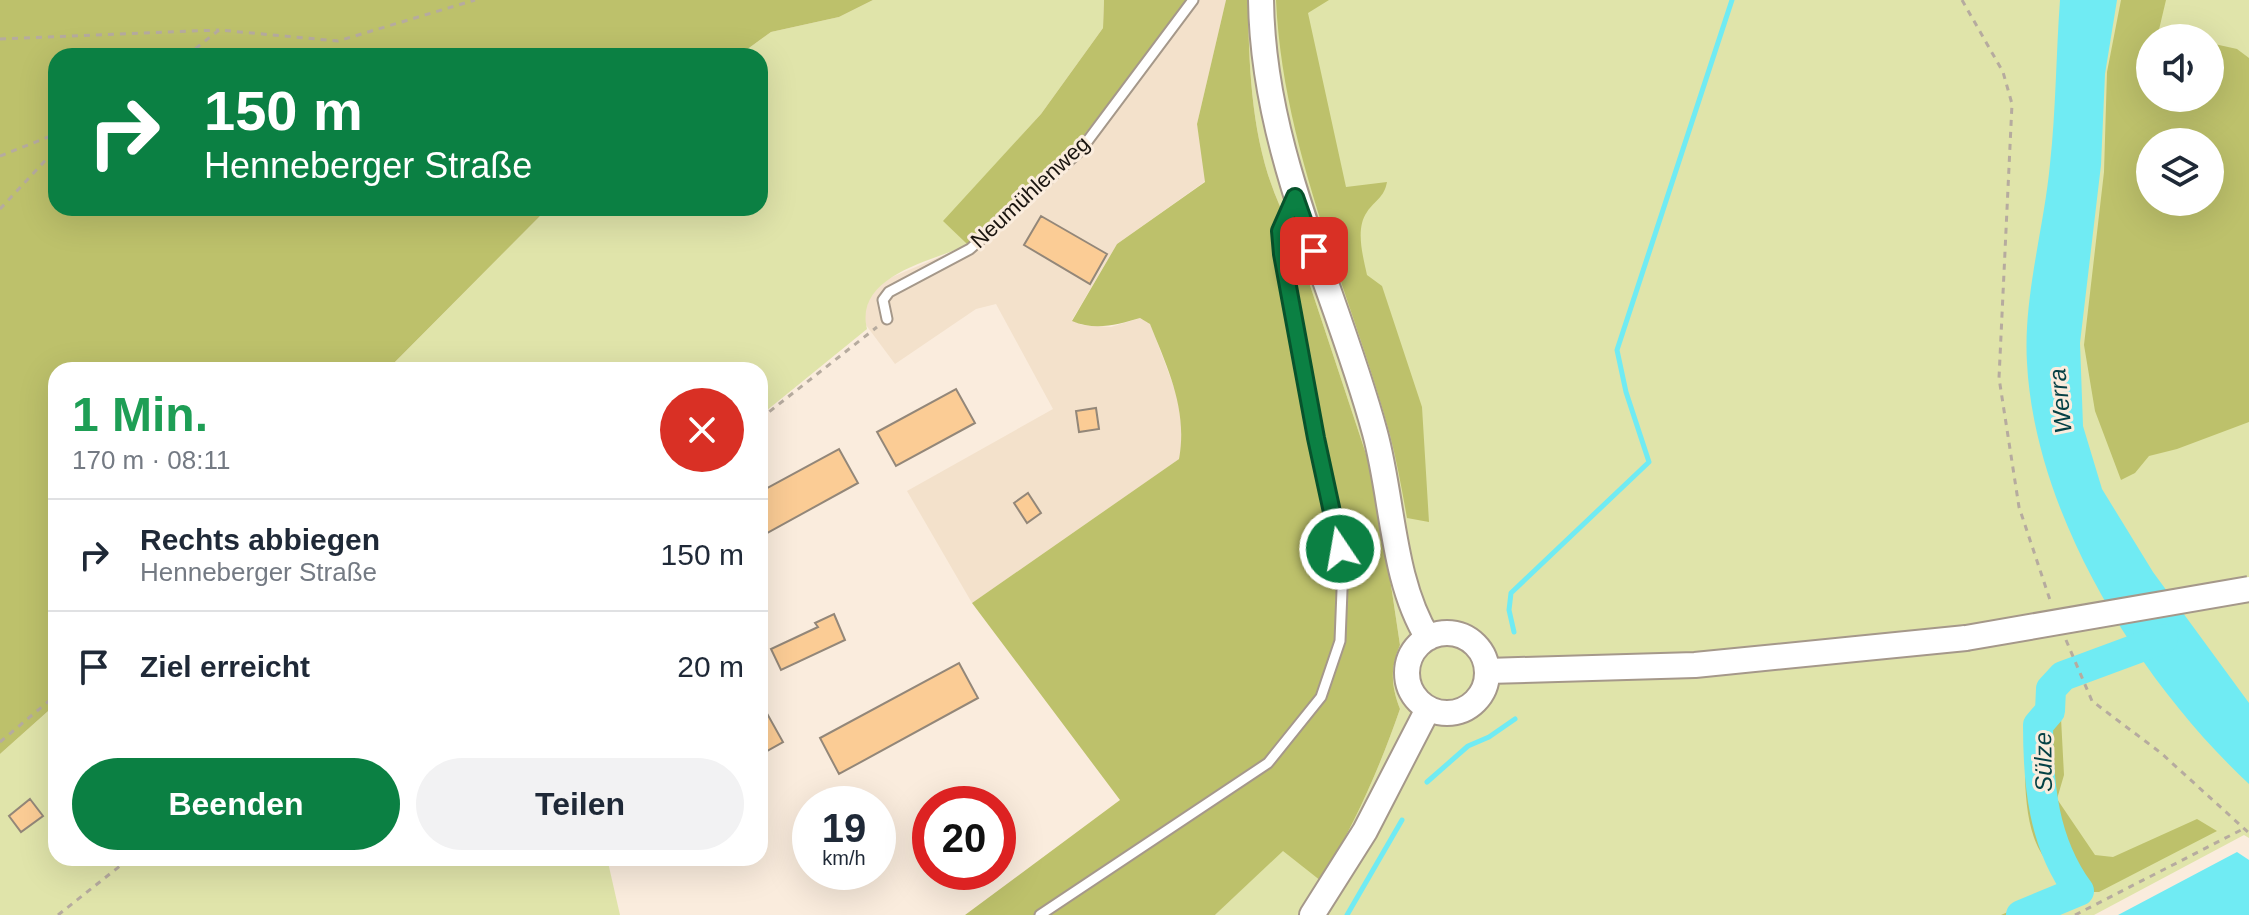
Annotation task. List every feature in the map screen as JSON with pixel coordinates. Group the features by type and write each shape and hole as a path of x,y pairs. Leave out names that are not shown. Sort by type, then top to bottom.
{"main road":[{"path":"1261,0 1267,90 1295,197 1375,433 1392,506 1401,570 1415,613 1428,638"},
{"path":"1487,671 1695,665 1966,638 2249,589"},
{"path":"1451,633 1469,640 1485,659 1487,671 1482,693 1474,704 1449,714 1428,709 1413,695 1407,677 1413,652 1428,638 1451,633"},
{"path":"1312,915 1365,831 1428,709"}],"lane":[{"name":"Neumühlenweg","path":"887,319 883,300 889,292 970,249 1080,151 1193,0"},
{"path":"1040,915 1268,763 1321,697 1340,641 1343,565 1282,254 1280,231 1295,197"}],"path":[{"path":"0,39 219,30 338,41 475,0"},
{"path":"1962,0 2003,72 2012,104 1999,378 2019,507 2052,607"},
{"path":"196,48 219,30"},
{"path":"0,156 48,137"},
{"path":"0,209 48,158"},
{"path":"768,413 887,319"},
{"path":"2065,638 2092,701 2161,753 2249,833"},
{"path":"0,742 48,702"},
{"path":"2075,915 2243,829"},
{"path":"58,915 120,866"}],"shaded area":[{"path":"1188,0 1226,0 1197,124 1207,180 1117,244 1072,320 1082,325 1111,327 1140,318 1150,323 1177,395 1184,431 1179,459 972,603 907,491 1053,409 996,304 976,309 895,364 866,325 864,314 872,291 885,280 968,245 1074,148"}],"green space":[{"path":"0,0 873,0 839,17 771,32 749,48 48,48 48,216 540,216 395,362 48,362 48,711 0,754"},
{"path":"873,0 1104,0 1103,28 1041,114 944,221 968,245 916,265 883,283 872,296 866,311 867,329 768,409 768,362 395,362 540,216 768,216 768,48 749,48 771,32 839,17"},
{"path":"1104,0 1188,0 1074,148 968,245 943,221 1041,114 1103,28"},
{"path":"1226,0 1248,0 1255,117 1268,174 1291,228 1367,457 1379,505 1400,645 1393,677 1400,709 1365,797 1321,881 1283,851 1215,915 965,915 999,890 1016,890 1016,877 1120,800 972,603 1179,459 1179,407 1150,324 1140,318 1098,326 1072,321 1117,244 1205,182 1197,124"},
{"path":"1248,0 2249,0 2249,838 2244,835 2094,915 1215,915 1283,850 1321,880 1365,797 1400,709 1393,677 1400,645 1379,505 1367,457 1291,228 1268,174 1252,88"},
{"path":"1276,0 1329,0 1308,13 1346,187 1387,182 1363,219 1361,243 1367,275 1382,286 1422,407 1429,522 1407,518 1390,435 1321,220 1291,112 1281,57"},
{"path":"2121,0 2166,0 2160,24 2136,24 2136,112 2224,112 2224,46 2237,49 2249,58 2249,422 2149,456 2135,473 2121,480 2095,411 2084,345 2104,172 2107,72"},
{"path":"48,711 48,866 609,866 620,915 0,915 0,754"},
{"path":"2061,718 2064,775 2057,799 2095,855 2113,857 2197,819 2217,831 2099,892 2087,892 2072,874 2054,867 2041,853 2028,811 2025,787 2027,723"},
{"path":"2042,897 2055,910 2050,915 2001,915"}],"water":[{"name":"Werra","path":"2060,0 2117,0 2105,74 2101,165 2080,343 2083,426 2102,489 2153,572 2249,703 2249,784 2208,743 2169,696 2100,592 2072,536 2050,478 2034,421 2027,363 2028,313 2050,164"},
{"path":"2237,852 2249,860 2249,915 2118,915"}],"building":[{"path":"1041,216 1107,254 1090,284 1024,245"},
{"path":"956,389 975,423 896,466 877,432"},
{"path":"1096,408 1099,429 1079,432 1076,411"},
{"path":"839,449 858,483 768,533 768,488"},
{"path":"1028,493 1041,513 1027,523 1014,503"},
{"path":"834,614 845,640 781,670 771,649 818,627 815,623"},
{"path":"959,663 978,698 839,774 820,738"},
{"path":"768,715 783,742 768,750"},
{"path":"30,799 43,816 21,832 9,816"}],"waterway":[{"path":"1514,632 1509,610 1511,593 1649,462 1626,392 1617,350 1732,0"},
{"name":"Sülze","path":"2021,915 2079,891 2057,853 2041,791 2038,725 2050,711 2051,689 2063,676 2163,639"},
{"path":"1427,782 1468,746 1489,737 1515,719"},
{"path":"1347,915 1402,820"}],"route":[{"path":"1314,251 1295,197 1280,231 1282,254 1340,549"}]}
